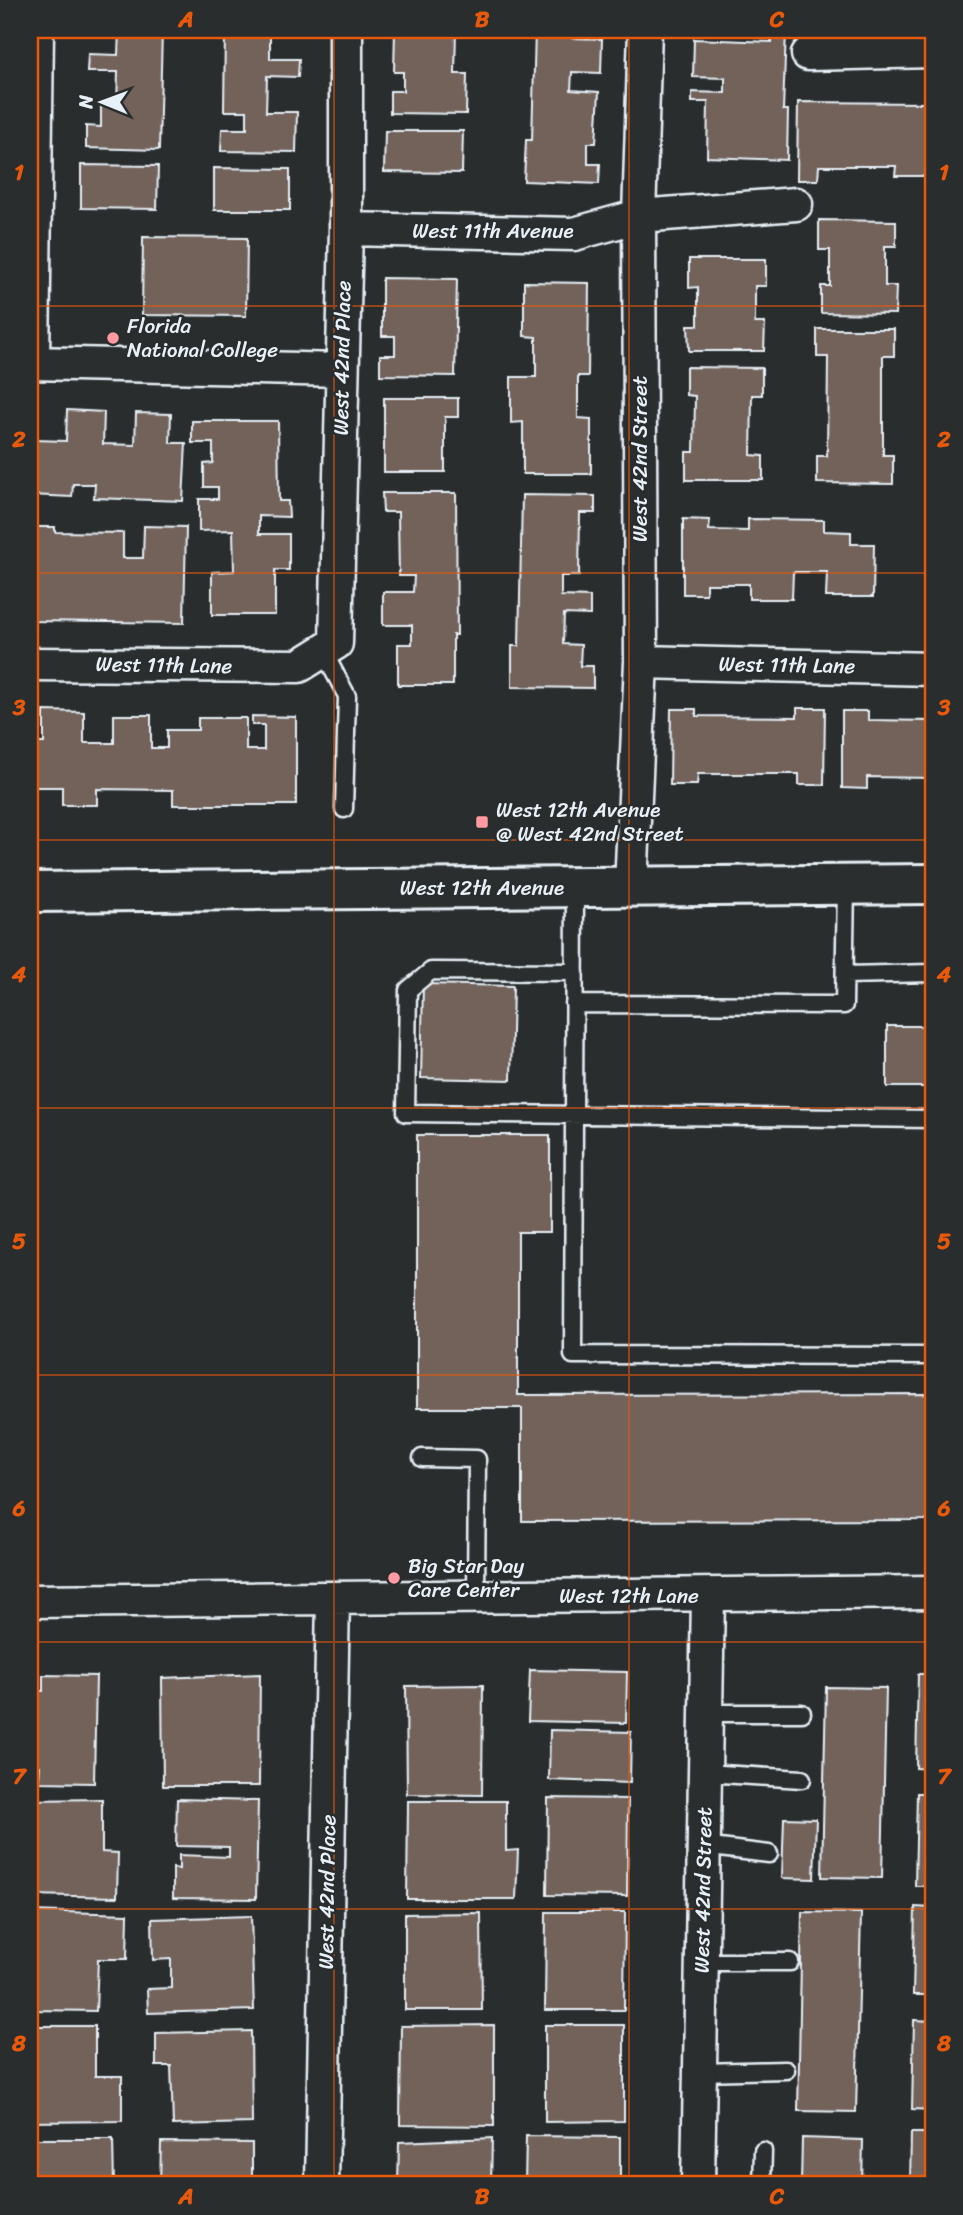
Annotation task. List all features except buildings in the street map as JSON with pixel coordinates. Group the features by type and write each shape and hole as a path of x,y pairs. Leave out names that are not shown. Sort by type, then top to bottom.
{"main road":[{"name":"West 12th Avenue","path":"30,892 933,884"}],"street":[{"path":"37,30 31,363 342,370"},
{"name":"West 42nd Place","path":"311,658 336,643 345,229 346,30"},
{"name":"West 42nd Street","path":"631,888 641,662 639,216 645,30"},
{"path":"808,54 933,51"},
{"name":"West 11th Avenue","path":"345,229 574,234 639,216 796,204"},
{"name":"West 11th Lane","path":"30,664 311,658"},
{"name":"West 11th Lane","path":"641,662 933,668"},
{"name":"West 12th Lane","path":"30,1601 933,1592"},
{"name":"West 42nd Street","path":"698,2185 708,1596"},
{"name":"West 42nd Place","path":"322,2185 332,1598"}],"lane":[{"path":"311,658 347,696 344,809"},
{"path":"575,1004 844,1005 846,885"},
{"path":"575,888 573,1355 933,1356"},
{"path":"575,972 431,971 408,989 406,1113 933,1119"},
{"path":"845,975 933,973"},
{"path":"422,1458 477,1459 476,1598"},
{"path":"706,1713 802,1713"},
{"path":"705,1773 802,1779"},
{"path":"704,1846 769,1854"},
{"path":"702,1962 790,1962"},
{"path":"700,2072 786,2070"},
{"path":"762,2185 763,2151"}],"place":[{"name":"Florida National College","path":"113,338"},
{"name":"West 12th Avenue @ West 42nd Street","path":"482,822"},
{"name":"Big Star Day Care Center","path":"394,1578"}]}
